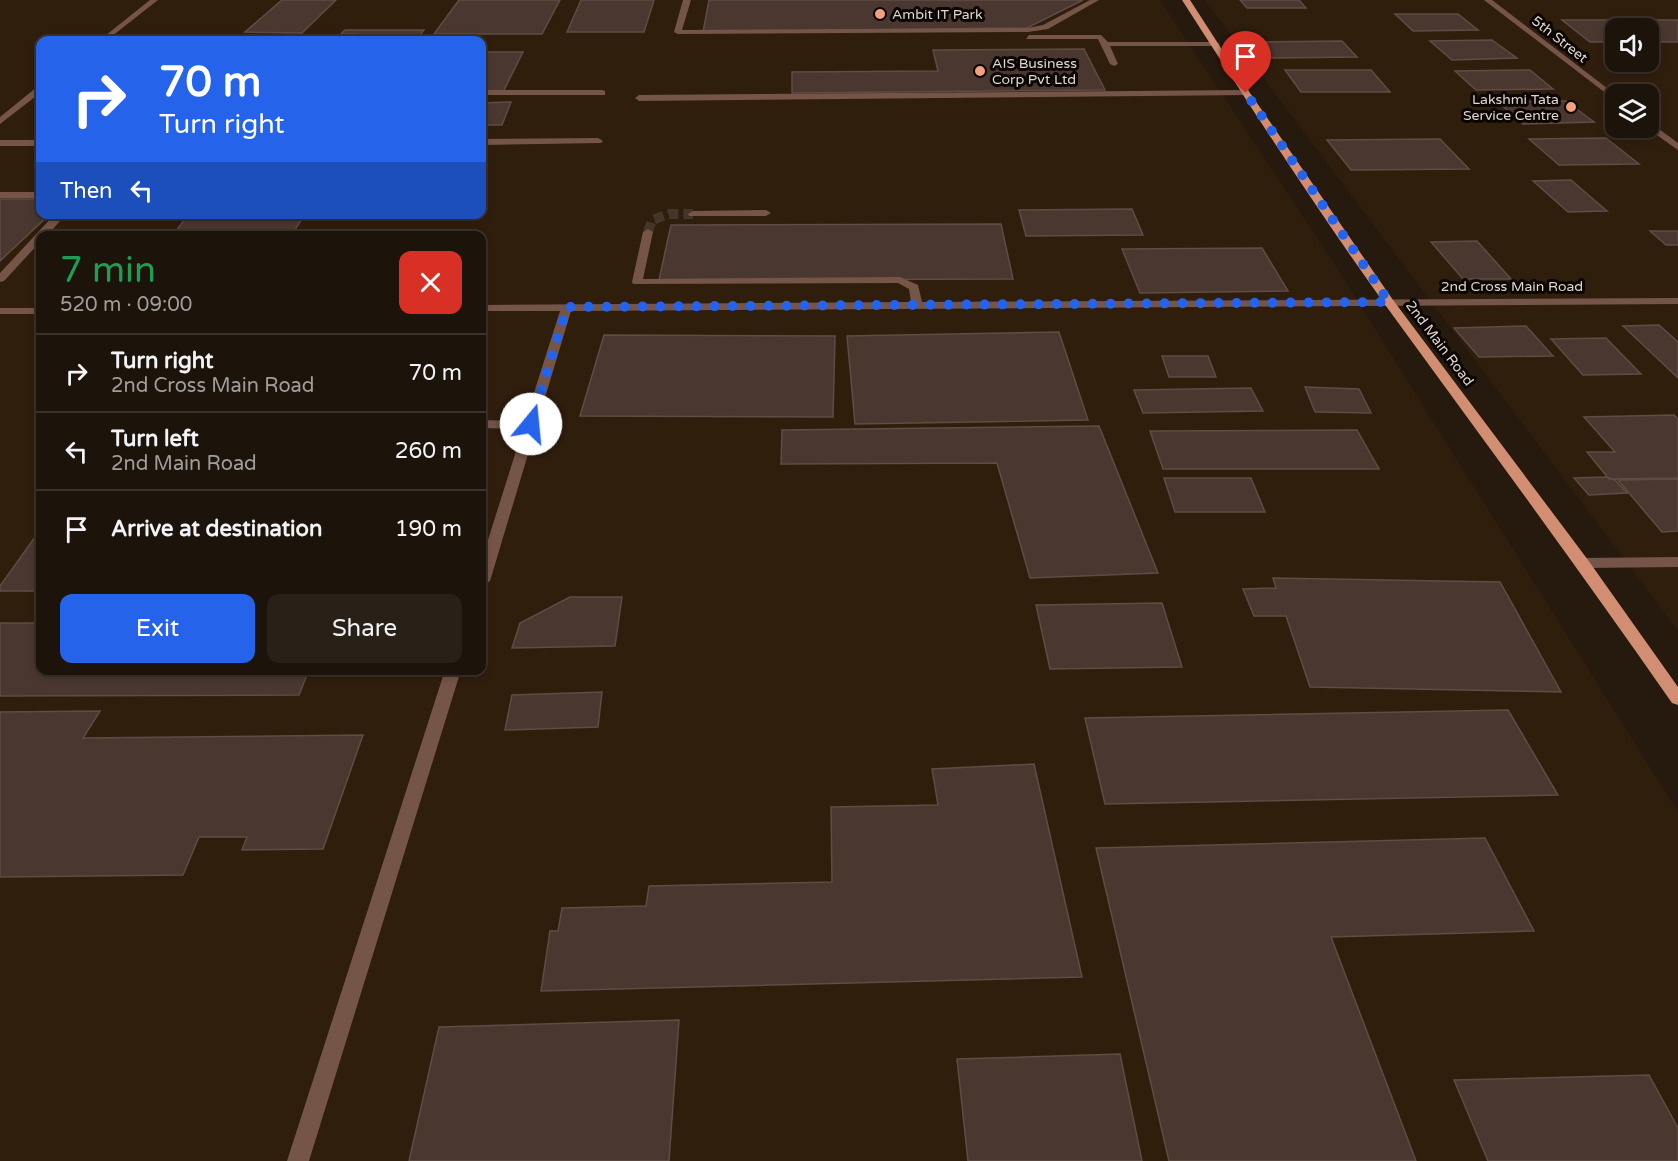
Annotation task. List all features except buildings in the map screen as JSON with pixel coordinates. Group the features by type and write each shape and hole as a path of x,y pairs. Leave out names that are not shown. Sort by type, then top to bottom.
{"main road":[{"name":"2nd Main Road","path":"1186,0 1246,93 1389,302 1583,563 1678,699"}],"street":[{"path":"108,36 154,0"},
{"path":"687,0 678,32 1028,30 1045,27 1095,0"},
{"name":"5th Street","path":"1488,0 1605,90"},
{"path":"768,38 1101,37 1114,64"},
{"path":"1105,44 1216,44"},
{"path":"486,93 602,93"},
{"path":"639,98 1246,93"},
{"path":"0,121 36,96"},
{"path":"1659,132 1678,147"},
{"path":"486,142 598,141"},
{"path":"0,144 36,143"},
{"path":"0,195 36,195"},
{"path":"693,214 766,213"},
{"path":"46,231 56,219"},
{"path":"635,306 637,282 648,232"},
{"path":"0,279 36,241"},
{"path":"637,282 900,280 914,286 916,305"},
{"name":"2nd Cross Main Road","path":"486,308 1678,301"},
{"path":"486,568 567,307"},
{"path":"0,311 36,311"},
{"path":"486,424 531,424"},
{"path":"1583,563 1678,562"},
{"path":"298,1161 451,675"}],"shaded area":[{"path":"0,0 1160,0 1333,262 1678,812 1678,1161 0,1161"},
{"path":"1204,0 1678,0 1678,631 1235,40"}],"tunnel":[{"path":"648,232 652,220 669,214 693,214"}],"place":[{"name":"Ambit IT Park","path":"880,14"},
{"name":"AIS Business Corp Pvt Ltd","path":"980,71"},
{"name":"Lakshmi Tata Service Centre","path":"1571,107"}],"route":[{"path":"531,424 567,307 1389,302 1246,93"}]}
